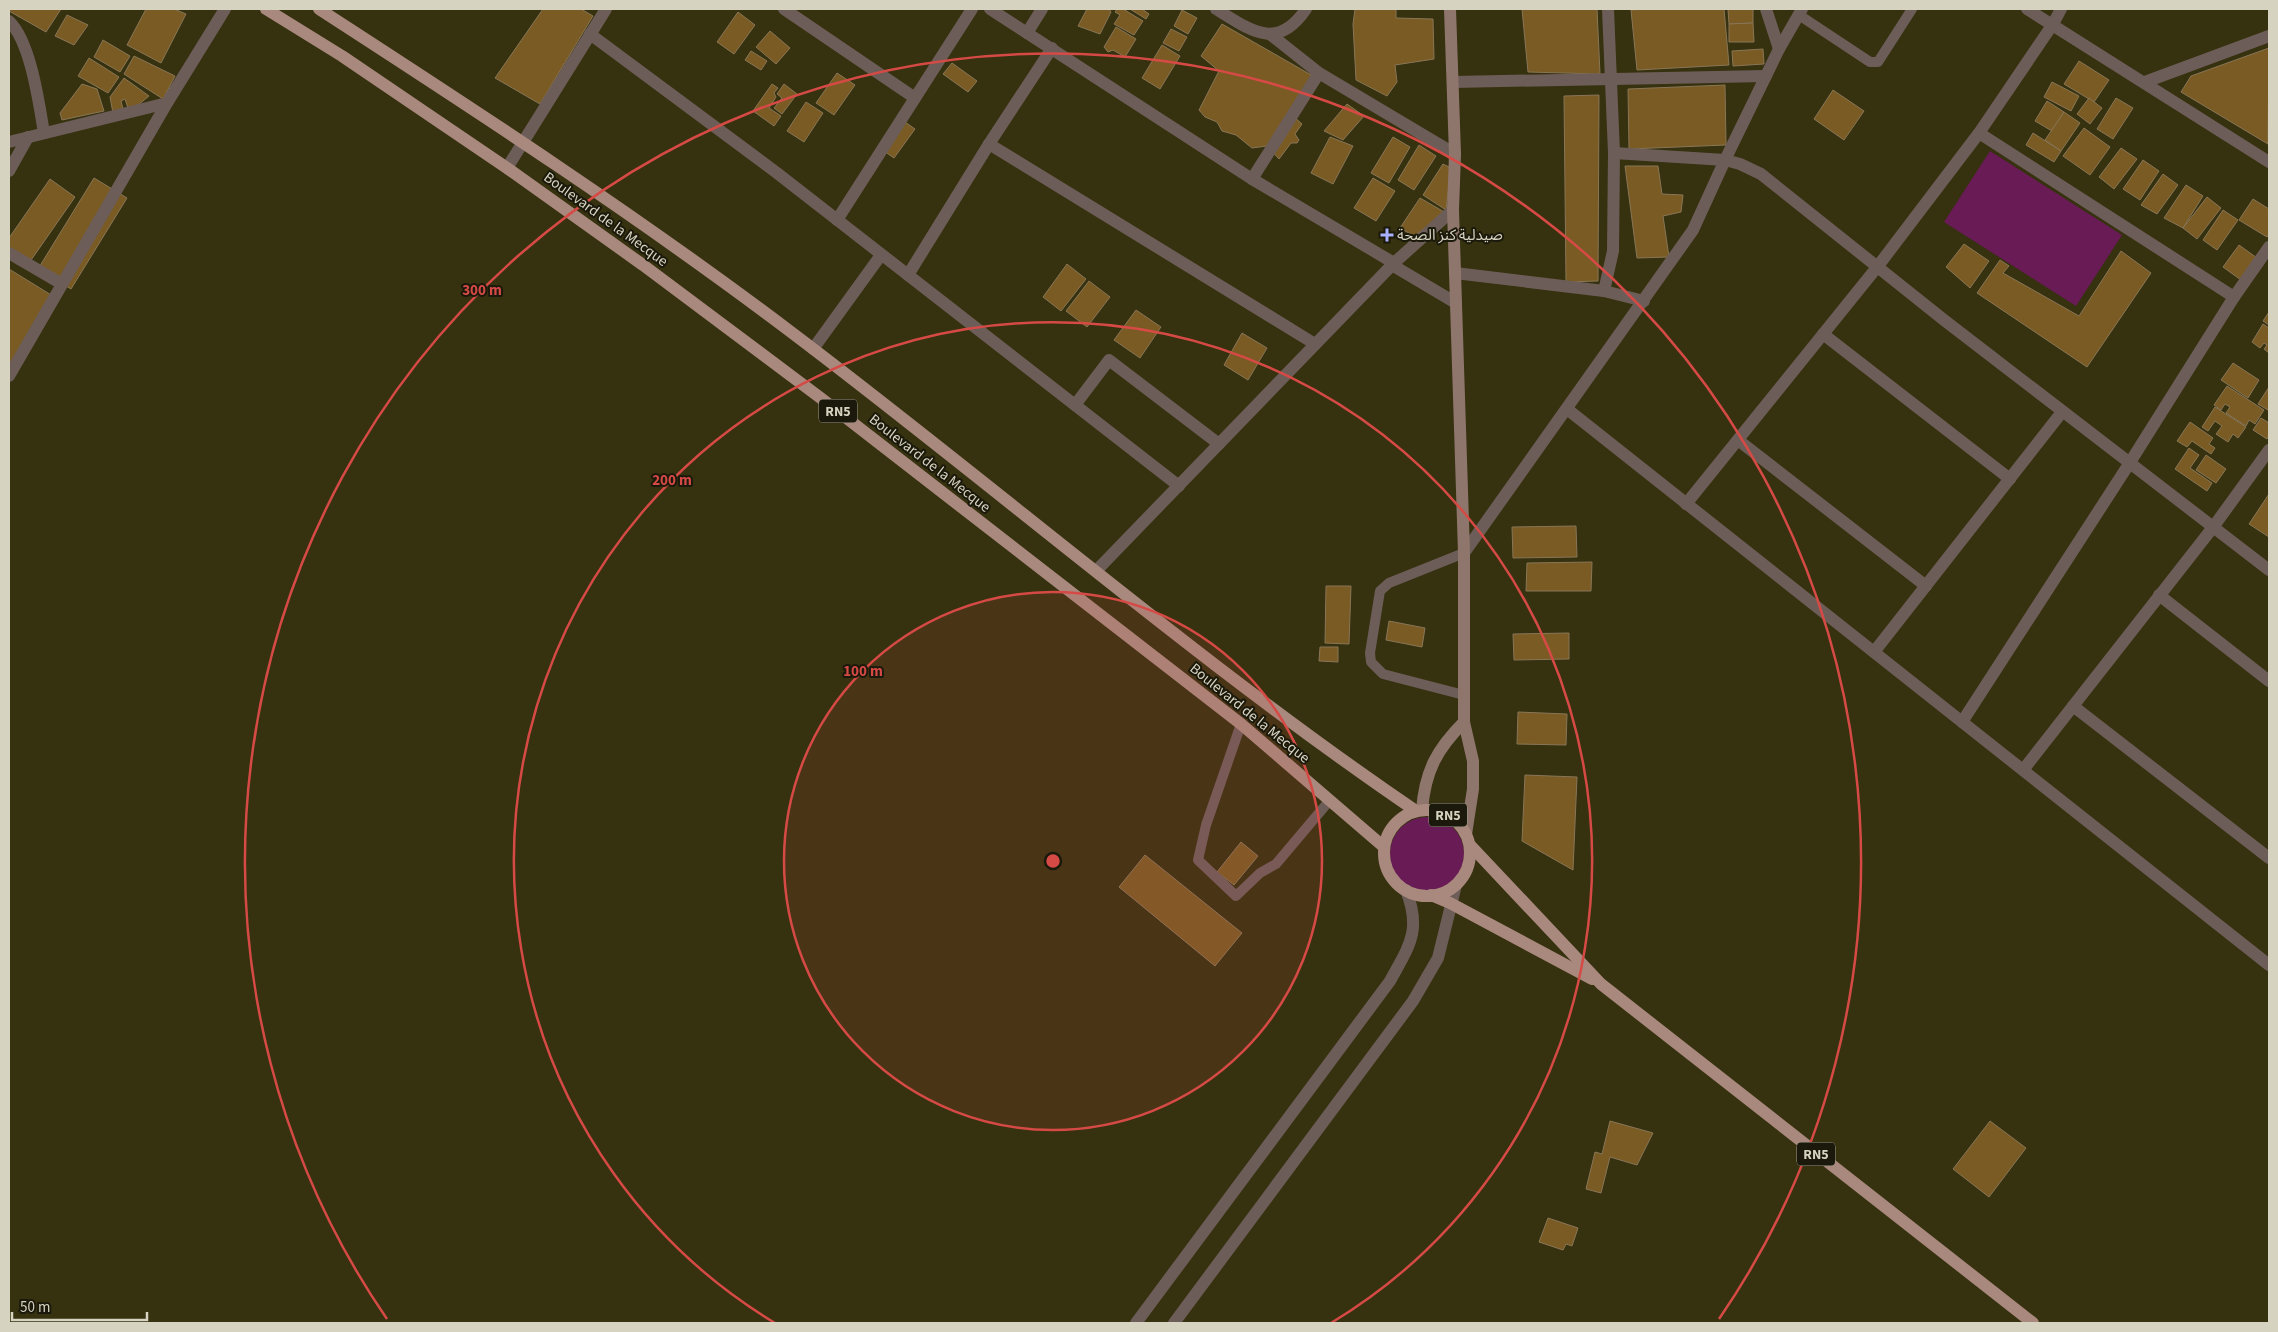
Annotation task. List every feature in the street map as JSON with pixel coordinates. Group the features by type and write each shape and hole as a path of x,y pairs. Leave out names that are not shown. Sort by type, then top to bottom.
{"main road":[{"name":"Boulevard de la Mecque","path":"266,9 342,56 508,168 643,265 822,399 1242,724 1384,847"},
{"name":"Boulevard de la Mecque","path":"319,9 524,141 597,191 813,349 1185,642 1334,754 1419,810 1436,810 1448,815 1459,823 1468,840 1601,984"},
{"path":"1450,9 1455,154 1455,273 1464,553 1464,722 1473,761 1473,789 1468,840"},
{"path":"1419,810 1428,774 1443,746 1464,722"},
{"name":"RN5","path":"1384,847 1388,835 1395,824 1405,816 1419,810"},
{"name":"RN5","path":"1456,885 1464,874 1469,862 1468,840"},
{"path":"1384,847 1384,860 1388,872 1406,890"},
{"path":"1431,895 1444,892 1456,885"},
{"name":"RN5","path":"1406,890 1418,895 1431,895 1450,903 1601,984 2032,1323"}],"street":[{"path":"9,376 167,103 225,9"},
{"path":"508,168 606,9"},
{"path":"784,9 915,98"},
{"path":"837,220 972,9"},
{"path":"990,9 1252,180 1456,303"},
{"path":"1027,32 1042,9"},
{"path":"1216,9 1249,29 1271,35 1319,73 1455,154"},
{"path":"1271,35 1279,33 1293,24 1306,9"},
{"path":"1604,291 1613,251 1614,153 1608,9"},
{"path":"1766,9 1779,49"},
{"path":"2027,9 2269,162"},
{"path":"1686,504 1878,266 1979,133 2053,24 2061,9"},
{"path":"1464,553 1693,230 1779,49 1801,12"},
{"path":"9,21 14,26 32,70 44,133"},
{"path":"590,34 837,220 1179,486"},
{"path":"2145,82 2269,36"},
{"path":"908,275 989,144 1052,48"},
{"path":"1252,180 1319,73"},
{"path":"1453,82 1766,76"},
{"path":"9,142 167,103"},
{"path":"1979,133 2234,297"},
{"path":"9,171 28,137"},
{"path":"989,144 1315,344"},
{"path":"1614,153 1725,160 1746,166 1761,174 2062,412 2214,526 2269,570"},
{"path":"1096,571 1393,264 1454,210"},
{"path":"1962,722 2129,464 2234,297 2269,247"},
{"path":"9,253 62,284"},
{"path":"813,349 881,255"},
{"path":"1455,273 1604,291 1644,300"},
{"path":"1823,334 2010,479"},
{"path":"1075,405 1109,360 1219,444"},
{"path":"1566,409 2269,965"},
{"path":"1874,652 2062,412"},
{"path":"1738,440 1926,586"},
{"path":"2023,770 2214,526 2269,450"},
{"path":"2159,595 2269,681"},
{"path":"2073,706 2269,858"},
{"path":"1174,1323 1413,1001 1438,958 1450,903 1456,885"},
{"path":"1136,1323 1390,981 1408,946 1415,926 1413,907 1406,890"}],"lane":[{"path":"1801,12 1870,62 1878,62 1912,9"},
{"path":"1464,553 1389,583 1380,591 1370,653 1371,662 1383,674 1464,695"},
{"path":"1242,724 1206,825 1198,860 1236,896 1260,874 1276,864 1330,800"}],"shaded area":[{"path":"1990,151 2122,235 2076,306 1944,222"},
{"path":"1427,817 1441,820 1453,828 1461,840 1464,854 1461,868 1453,880 1441,888 1427,891 1413,888 1401,880 1393,868 1390,854 1393,840 1401,828 1413,820"}],"building":[{"path":"9,9 61,9 46,32 9,11"},
{"path":"146,9 174,9 186,14 161,63 127,45"},
{"path":"543,9 581,9 593,16 540,104 495,78"},
{"path":"1087,9 1109,9 1111,12 1100,34 1078,26"},
{"path":"1117,9 1123,9 1143,21 1134,35 1114,24 1120,15 1115,12"},
{"path":"1130,9 1142,9 1149,14 1146,19"},
{"path":"1355,9 1396,9 1396,18 1433,19 1434,59 1395,65 1397,82 1387,96 1356,80 1353,24"},
{"path":"1522,9 1597,9 1600,74 1528,72"},
{"path":"1724,9 1729,65 1637,70 1631,10"},
{"path":"1728,9 1753,9 1753,23 1729,24"},
{"path":"1182,10 1197,18 1188,34 1174,26"},
{"path":"738,12 755,25 734,54 717,42"},
{"path":"67,15 88,25 74,45 55,36"},
{"path":"1753,23 1754,42 1729,42 1729,24"},
{"path":"1222,24 1313,76 1292,115 1302,124 1295,134 1299,140 1297,143 1291,143 1279,159 1267,146 1252,148 1236,135 1222,131 1217,122 1205,117 1199,110 1219,71 1201,56"},
{"path":"1116,27 1136,39 1125,57 1113,50 1108,52 1104,47"},
{"path":"1171,29 1187,37 1179,51 1163,43"},
{"path":"770,31 790,48 776,64 756,47"},
{"path":"103,40 130,56 120,72 94,57"},
{"path":"1162,45 1180,56 1160,89 1142,78"},
{"path":"2269,48 2268,144 2181,92 2191,76"},
{"path":"1763,49 1764,64 1733,66 1732,51"},
{"path":"751,51 767,61 761,70 745,60"},
{"path":"134,56 175,76 163,99 124,74"},
{"path":"89,58 119,77 108,93 78,76"},
{"path":"2079,61 2109,80 2094,102 2064,84"},
{"path":"952,63 977,81 968,92 943,74"},
{"path":"837,73 855,85 834,115 816,103"},
{"path":"124,78 149,96 132,110 128,108 125,99 121,101 123,109 113,113 110,97"},
{"path":"2052,82 2079,96 2071,111 2044,97"},
{"path":"82,84 97,89 104,111 62,120 60,113"},
{"path":"772,84 778,88 774,93 776,97 769,108 781,116 774,126 753,111"},
{"path":"784,84 797,94 782,114 774,108 782,98 777,94"},
{"path":"1725,85 1726,145 1629,149 1628,89"},
{"path":"1833,90 1864,111 1844,140 1814,119"},
{"path":"1599,95 1598,281 1566,282 1564,96"},
{"path":"2089,98 2102,108 2090,124 2077,114"},
{"path":"2116,98 2133,108 2113,139 2097,129"},
{"path":"2047,101 2064,112 2052,131 2035,121"},
{"path":"806,102 823,113 804,142 787,131"},
{"path":"1347,104 1364,116 1343,140 1324,131"},
{"path":"2064,112 2080,123 2061,151 2045,140"},
{"path":"905,122 915,129 894,158 884,151"},
{"path":"2084,128 2110,147 2090,175 2063,156"},
{"path":"2033,133 2061,151 2054,162 2026,145"},
{"path":"1330,137 1353,146 1333,184 1311,173"},
{"path":"1393,137 1410,147 1389,183 1371,173"},
{"path":"1419,145 1436,156 1414,190 1398,180"},
{"path":"2121,148 2137,159 2114,189 2099,177"},
{"path":"2143,160 2159,171 2140,200 2123,189"},
{"path":"1443,164 1451,168 1446,210 1423,195"},
{"path":"1625,166 1658,166 1662,194 1683,195 1681,212 1663,216 1669,257 1637,258"},
{"path":"2163,174 2178,185 2157,214 2141,205"},
{"path":"94,178 127,198 71,289 38,269"},
{"path":"1373,178 1395,191 1376,221 1354,208"},
{"path":"50,179 75,197 29,263 9,249 9,238"},
{"path":"2186,185 2203,196 2183,228 2164,218"},
{"path":"2207,197 2221,208 2197,239 2183,228"},
{"path":"1420,198 1446,213 1414,236 1400,228"},
{"path":"2253,199 2269,209 2269,234 2267,237 2239,220"},
{"path":"2223,210 2238,220 2217,250 2203,240"},
{"path":"1964,244 1989,261 1970,288 1946,267"},
{"path":"2239,245 2257,258 2241,280 2223,267"},
{"path":"2121,251 2151,273 2087,367 1977,293 2000,260 2009,266 2003,273 2079,316"},
{"path":"1067,264 1086,279 1061,311 1043,297"},
{"path":"9,269 56,298 9,373"},
{"path":"1089,281 1110,297 1087,327 1066,311"},
{"path":"1136,310 1161,327 1140,358 1114,340"},
{"path":"2269,312 2269,325 2263,321"},
{"path":"2263,324 2269,328 2269,353 2264,349 2267,345 2264,343 2260,348 2252,342"},
{"path":"1242,333 1267,348 1248,380 1224,365"},
{"path":"2233,363 2259,380 2248,398 2221,380"},
{"path":"2227,386 2264,410 2255,424 2249,420 2246,426 2226,413 2230,407 2225,404 2221,410 2214,405"},
{"path":"2269,387 2269,407 2268,410 2258,404"},
{"path":"2215,407 2246,427 2238,438 2233,434 2228,442 2216,434 2222,426 2215,421 2208,431 2202,427"},
{"path":"2261,418 2269,423 2267,439 2253,430"},
{"path":"2190,422 2213,438 2209,444 2215,448 2211,454 2192,441 2187,447 2177,441"},
{"path":"2189,448 2199,455 2190,468 2212,483 2207,491 2175,469"},
{"path":"2206,455 2226,469 2216,483 2196,470"},
{"path":"2269,494 2269,537 2249,524"},
{"path":"1576,526 1577,557 1513,558 1512,527"},
{"path":"1592,562 1591,591 1526,591 1527,563"},
{"path":"1326,586 1351,586 1349,644 1325,643"},
{"path":"1389,621 1425,628 1422,647 1386,640"},
{"path":"1569,633 1569,659 1514,660 1513,634"},
{"path":"1320,647 1338,647 1338,662 1319,661"},
{"path":"1518,712 1567,714 1566,745 1517,744"},
{"path":"1525,775 1577,777 1573,870 1522,841"},
{"path":"1241,842 1258,856 1234,885 1217,872"},
{"path":"1145,855 1242,933 1215,966 1119,887"},
{"path":"1610,1121 1653,1133 1637,1165 1610,1157 1601,1193 1586,1189 1595,1152 1602,1154"},
{"path":"1990,1121 2026,1148 1989,1197 1953,1169"},
{"path":"1548,1218 1578,1228 1572,1246 1566,1244 1563,1250 1539,1242"}],"place":[{"name":"صيدلية كنز الصحة","path":"1387,235"}]}
